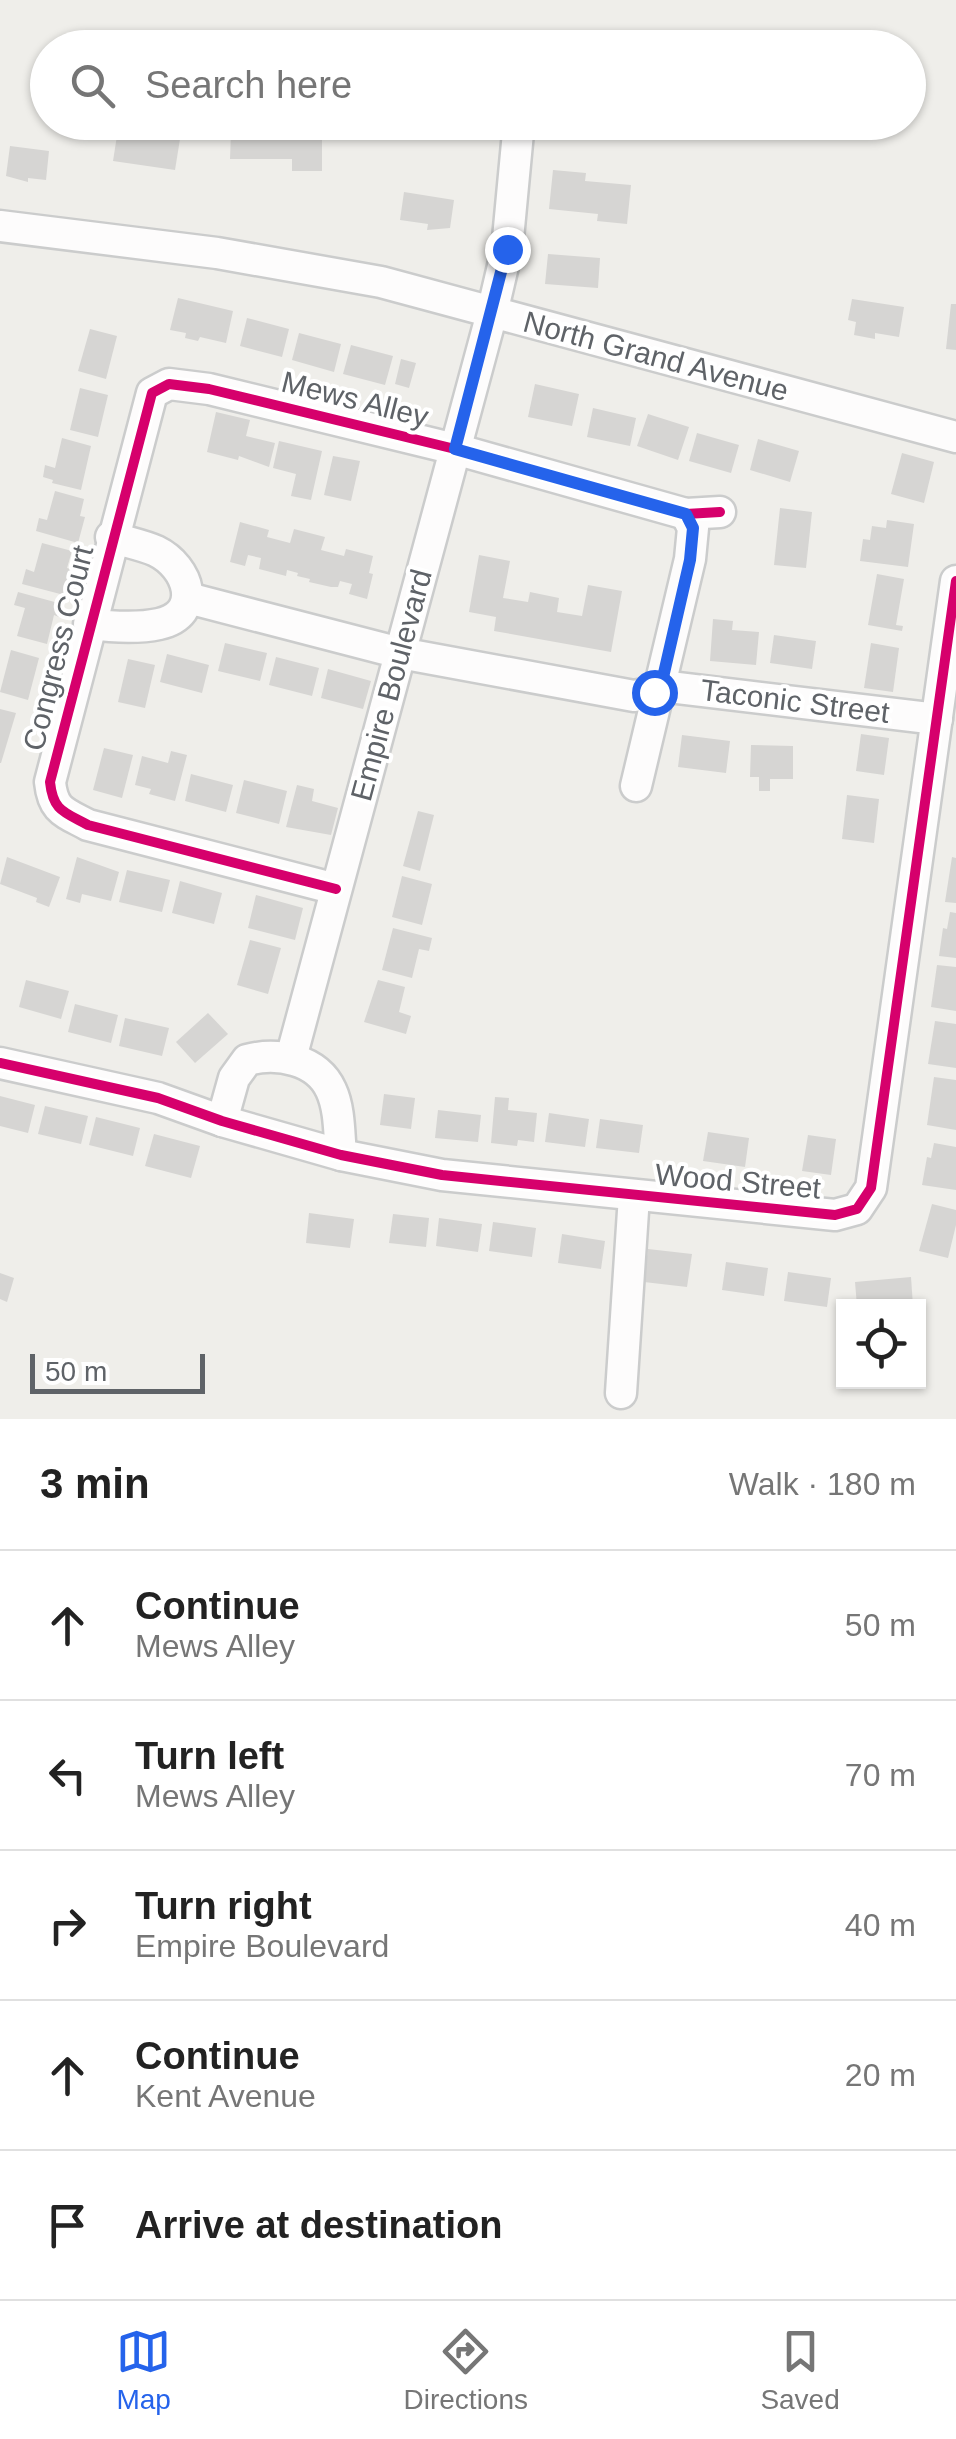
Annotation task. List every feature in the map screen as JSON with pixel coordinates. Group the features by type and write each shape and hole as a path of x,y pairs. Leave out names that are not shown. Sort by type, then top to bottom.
{"street":[{"name":"Empire Boulevard","path":"291,1058 492,313 507,249 517,140"},
{"name":"North Grand Avenue","path":"0,226 272,262 380,282 956,437"},
{"name":"Mews Alley","path":"152,393 169,384 209,389 455,449 686,514 720,512"},
{"name":"Congress Court","path":"152,393 50,782 52,799 60,810 88,825 336,889"},
{"path":"636,786 690,560 693,528 686,514"},
{"path":"89,624 120,628 162,623 183,610 188,598 179,568 157,552 112,537"},
{"name":"Wood Street","path":"0,1063 158,1098 341,1155 487,1182 835,1215 857,1210 870,1188 956,581"},
{"name":"Taconic Street","path":"188,598 400,653 634,696 654,692 661,686 936,719"},
{"path":"222,1121 234,1078 247,1060 268,1054 291,1058 315,1071 330,1088 341,1155"},
{"path":"621,1393 634,1196"}],"building":[{"path":"116,140 180,140 175,170 113,161"},
{"path":"231,140 322,140 322,171 292,171 292,159 230,159"},
{"path":"10,146 49,151 46,180 28,178 28,182 6,176"},
{"path":"553,170 586,173 585,181 631,185 627,224 597,221 598,214 549,209"},
{"path":"404,192 454,200 450,228 427,230 428,224 400,220"},
{"path":"548,254 600,258 598,288 545,284"},
{"path":"178,298 233,311 226,343 185,338 186,333 170,330"},
{"path":"852,299 904,307 899,337 875,333 875,339 854,335 856,322 848,320"},
{"path":"951,304 956,304 956,350 946,349"},
{"path":"247,318 289,329 282,357 240,346"},
{"path":"90,329 117,336 106,379 78,371"},
{"path":"299,333 341,344 334,372 292,360"},
{"path":"351,345 393,356 385,385 343,374"},
{"path":"401,359 416,363 409,388 395,384"},
{"path":"535,384 579,394 572,426 528,417"},
{"path":"80,388 108,395 98,437 70,430"},
{"path":"593,408 636,418 630,446 587,437"},
{"path":"216,412 250,420 246,436 275,443 269,467 239,456 238,460 207,452"},
{"path":"648,414 689,427 678,460 637,446"},
{"path":"697,433 739,445 731,473 689,461"},
{"path":"62,438 91,446 81,490 43,477 45,465 55,468"},
{"path":"758,439 799,451 790,482 750,470"},
{"path":"279,441 322,451 311,500 291,496 296,474 273,468"},
{"path":"902,453 934,462 924,503 891,494"},
{"path":"333,456 360,461 351,501 324,495"},
{"path":"55,491 84,499 80,516 85,517 78,543 36,531 39,518 47,520"},
{"path":"780,508 812,512 806,568 774,565"},
{"path":"887,520 914,524 908,567 860,561 863,539 870,540 872,526 886,528"},
{"path":"240,522 269,530 267,537 290,543 294,529 325,537 321,550 344,556 346,549 373,556 367,599 349,594 352,584 340,581 338,587 331,587 309,582 310,579 287,570 286,576 259,569 261,558 248,555 245,566 230,562"},
{"path":"42,543 72,551 64,595 22,584 26,569 34,572"},
{"path":"479,555 510,561 503,598 528,602 530,592 559,598 557,612 582,616 588,585 622,591 611,652 494,631 496,617 469,612"},
{"path":"877,574 904,579 896,625 903,626 902,631 868,625"},
{"path":"18,592 62,604 59,617 54,615 47,644 17,636 25,608 14,605"},
{"path":"713,619 733,621 732,630 759,632 756,665 710,661"},
{"path":"774,635 816,641 812,669 770,663"},
{"path":"225,643 267,653 260,681 218,671"},
{"path":"871,643 899,648 893,692 864,688"},
{"path":"11,650 39,658 28,700 0,692"},
{"path":"167,654 209,665 202,693 160,682"},
{"path":"276,657 319,668 312,696 269,685"},
{"path":"128,659 155,665 145,708 118,702"},
{"path":"328,669 371,681 363,709 321,698"},
{"path":"0,709 16,713 1,763 0,763"},
{"path":"861,734 889,738 884,775 856,771"},
{"path":"682,735 730,741 726,773 678,767"},
{"path":"751,745 793,746 793,779 770,779 770,791 759,791 759,777 750,777"},
{"path":"104,748 133,755 122,798 93,790"},
{"path":"171,751 187,755 175,801 149,794 151,789 135,785 142,756 168,763"},
{"path":"191,774 233,785 226,812 185,801"},
{"path":"244,780 287,791 279,824 236,813"},
{"path":"297,785 314,789 312,801 338,808 331,835 286,827"},
{"path":"847,795 879,799 874,843 842,839"},
{"path":"418,811 434,815 420,871 403,866"},
{"path":"7,857 60,877 49,907 36,902 37,898 0,884"},
{"path":"77,857 119,872 111,901 82,894 80,903 66,899"},
{"path":"952,857 956,858 956,903 945,902"},
{"path":"127,870 170,880 162,912 119,902"},
{"path":"402,876 432,884 422,925 392,917"},
{"path":"180,881 222,893 214,924 172,913"},
{"path":"256,895 303,908 295,940 248,928"},
{"path":"950,912 956,913 956,958 939,956"},
{"path":"393,928 432,938 429,951 419,949 412,978 382,970"},
{"path":"250,940 281,948 268,994 237,985"},
{"path":"937,965 956,967 956,1011 931,1007"},
{"path":"26,980 69,991 61,1019 19,1007"},
{"path":"378,980 405,987 399,1012 411,1016 406,1034 364,1022"},
{"path":"75,1004 118,1015 111,1043 68,1032"},
{"path":"208,1013 228,1034 195,1063 176,1042"},
{"path":"125,1018 169,1028 162,1056 119,1046"},
{"path":"935,1021 956,1024 956,1068 928,1064"},
{"path":"934,1077 956,1080 956,1130 927,1125"},
{"path":"384,1094 415,1098 411,1129 380,1125"},
{"path":"0,1096 35,1105 28,1133 0,1126"},
{"path":"495,1097 509,1098 508,1110 537,1113 534,1142 518,1140 517,1146 491,1143"},
{"path":"45,1106 88,1116 81,1144 38,1134"},
{"path":"438,1110 481,1115 478,1142 435,1138"},
{"path":"549,1113 589,1119 585,1147 545,1142"},
{"path":"96,1117 140,1128 133,1156 89,1145"},
{"path":"600,1119 643,1125 639,1153 596,1148"},
{"path":"708,1132 749,1138 745,1167 703,1161"},
{"path":"154,1134 200,1146 191,1178 145,1166"},
{"path":"808,1135 836,1139 831,1175 802,1171"},
{"path":"934,1143 956,1147 956,1190 922,1185"},
{"path":"932,1204 956,1210 948,1258 919,1251"},
{"path":"309,1213 354,1219 350,1248 306,1243"},
{"path":"393,1214 429,1218 426,1247 389,1243"},
{"path":"439,1218 482,1224 478,1252 436,1246"},
{"path":"493,1222 536,1228 532,1257 489,1251"},
{"path":"562,1234 605,1241 601,1269 558,1263"},
{"path":"648,1249 692,1254 687,1287 644,1282"},
{"path":"726,1262 768,1268 764,1296 722,1290"},
{"path":"788,1272 831,1278 827,1307 784,1301"},
{"path":"0,1273 14,1278 7,1302 0,1299"},
{"path":"911,1277 913,1299 856,1299 855,1282"}],"cycle path":[{"path":"336,889 88,825 61,810 54,799 50,782 152,393 169,384 209,389 455,449 686,514 720,512"},
{"path":"0,1063 158,1098 341,1155 442,1175 835,1215 857,1209 871,1188 956,581"}],"route":[{"path":"507,249 455,449 686,514 693,528 690,560 661,686 654,692"}]}
